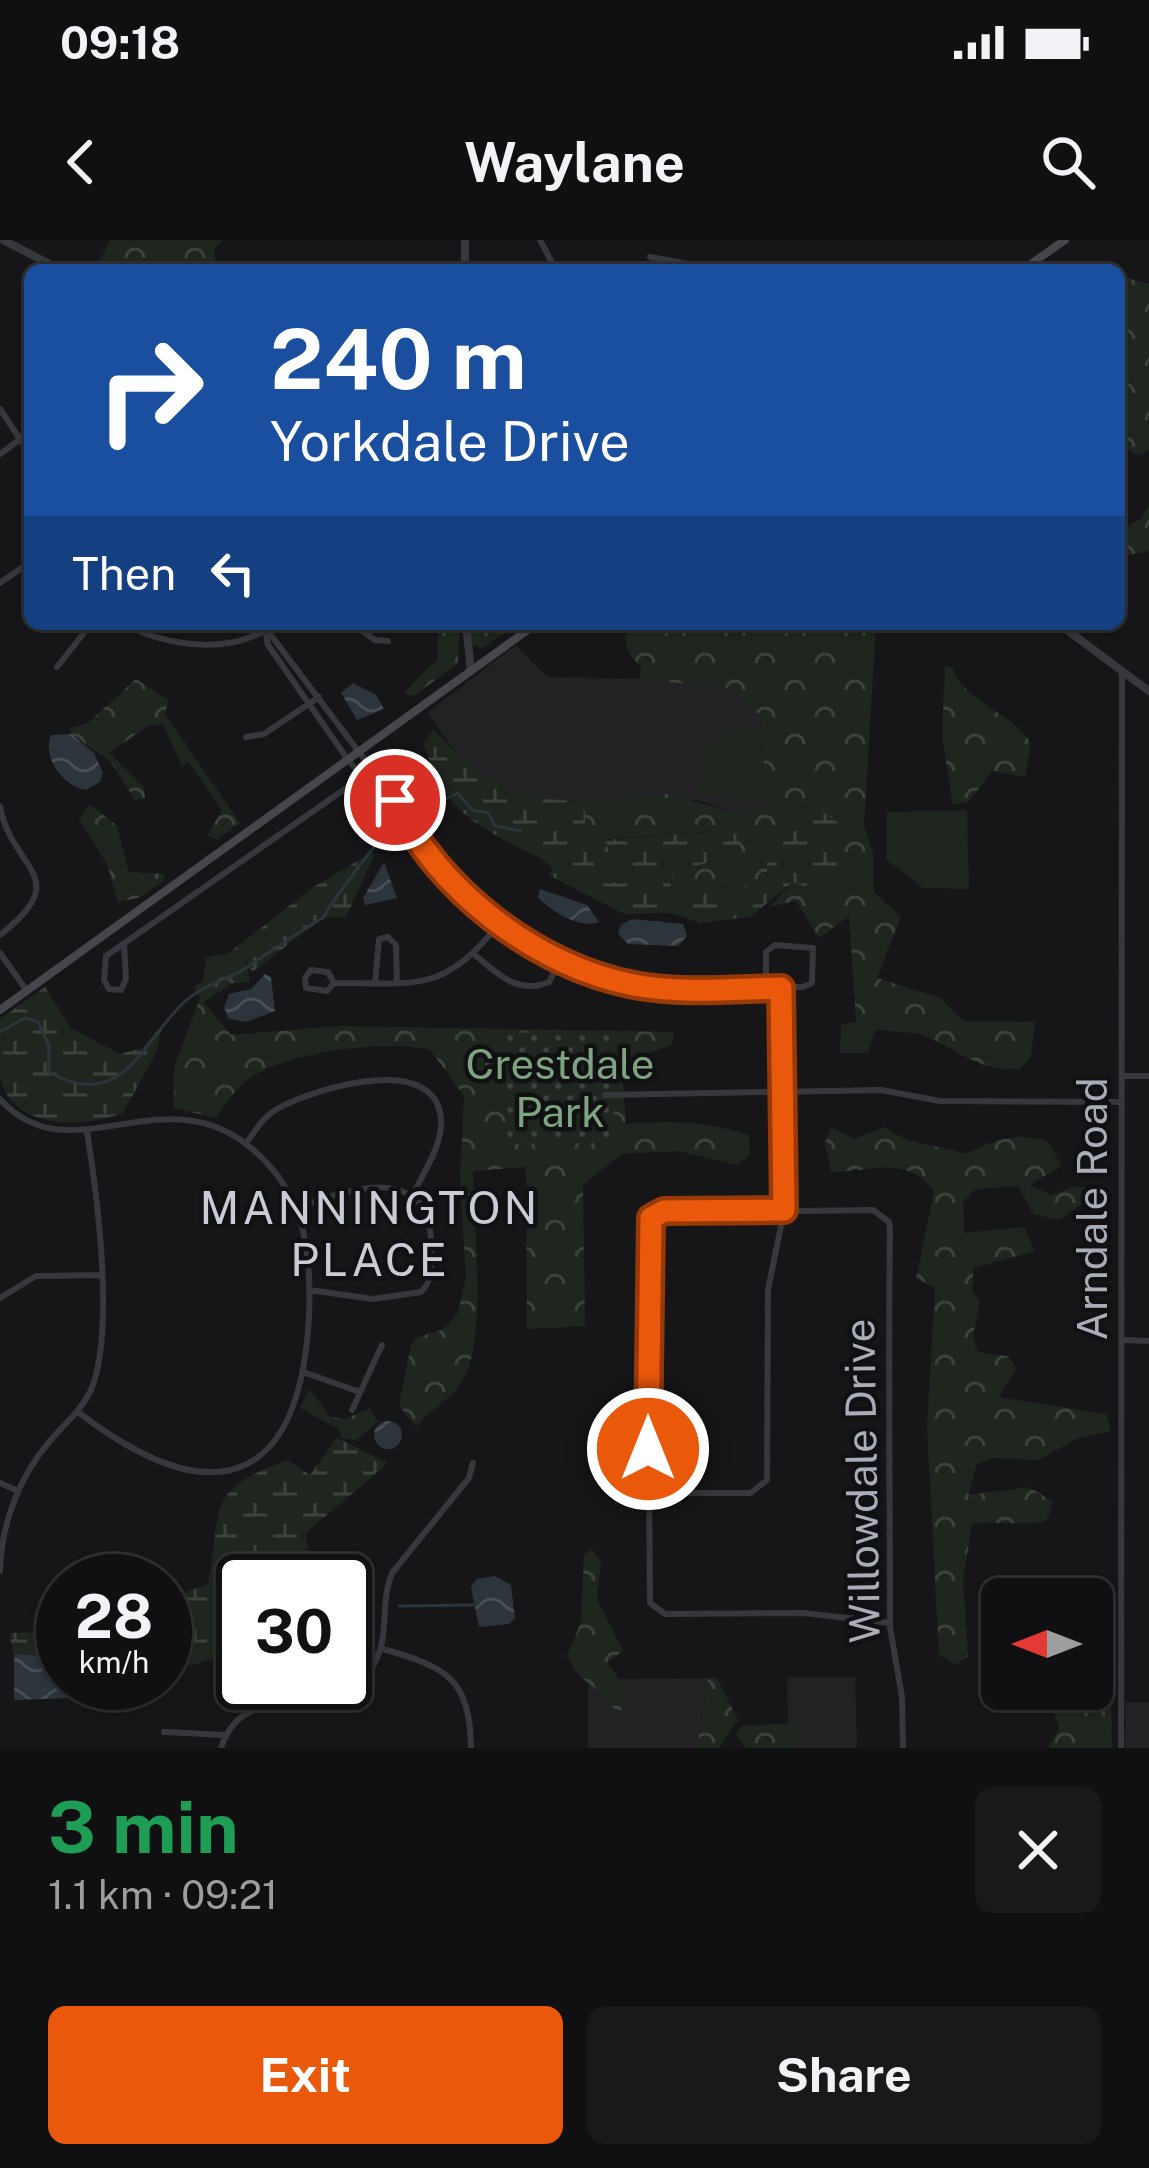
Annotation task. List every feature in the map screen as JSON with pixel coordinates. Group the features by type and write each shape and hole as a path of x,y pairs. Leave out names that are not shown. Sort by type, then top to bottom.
{"main road":[{"path":"1031,264 1065,240"},
{"path":"0,1010 528,630"}],"street":[{"path":"3,240 49,264"},
{"path":"650,257 688,264"},
{"path":"0,409 24,446"},
{"path":"0,454 20,440"},
{"path":"57,667 86,630"},
{"path":"140,630 175,644 213,643 255,630"},
{"path":"268,630 268,645 360,776 403,822"},
{"path":"271,630 435,867 501,922 562,959 638,986 766,988 781,988 812,983 813,948 775,945 766,952 766,988"},
{"path":"361,630 375,640 388,640"},
{"path":"467,630 471,671"},
{"path":"1067,630 1149,691"},
{"name":"Arndale Road","path":"1121,1748 1122,671"},
{"path":"246,737 264,734 319,697"},
{"path":"124,943 126,979 121,990 110,989 106,956 124,943 360,776 372,770"},
{"path":"0,806 4,837 38,883 29,912 0,935"},
{"path":"334,983 328,972 311,970 305,978 306,988 315,991 327,991 334,983 425,983 458,970 501,922"},
{"path":"375,983 376,948 379,939 388,937 396,945 397,983"},
{"path":"0,953 27,991"},
{"path":"475,955 509,983 526,987 549,982 562,959"},
{"path":"648,1492 752,1492 767,1480 768,1290 784,1210 781,988"},
{"path":"1122,1076 1149,1076"},
{"path":"246,1144 281,1107 372,1080 411,1081 434,1098 441,1124 412,1198"},
{"path":"605,1095 880,1090 940,1101 1121,1102"},
{"path":"0,1100 43,1128 87,1132 165,1117 204,1124 246,1144 273,1169 297,1208 306,1240 309,1290 303,1372 284,1433 255,1461 206,1473 160,1462 115,1440 78,1412"},
{"path":"0,1571 18,1491 44,1448 78,1412 98,1364 100,1275 87,1132"},
{"path":"297,1208 360,1186 385,1187 412,1198 430,1225 431,1274 422,1292 382,1300 309,1290"},
{"path":"784,1210 664,1211 652,1217 647,1228 652,1606 665,1614 804,1613 890,1624"},
{"name":"Willowdale Drive","path":"784,1210 873,1210 884,1214 890,1229 890,1624 902,1697 903,1748"},
{"path":"0,1298 30,1277 100,1275"},
{"path":"1122,1340 1149,1341"},
{"path":"352,1410 382,1345"},
{"path":"303,1372 361,1392"},
{"path":"221,1748 226,1736 254,1707 316,1706 342,1698 364,1678 383,1649 392,1573 469,1478 472,1463"},
{"path":"0,1483 18,1491"},
{"path":"383,1649 436,1668 458,1684 469,1709 472,1748"},
{"path":"164,1732 226,1736"}],"shaded area":[{"path":"516,645 547,677 667,679 729,688 760,716 767,804 744,815 697,800 549,801 512,790 466,766 427,713"},
{"path":"787,1677 855,1677 857,1748 788,1748"},
{"path":"708,1678 697,1748 588,1748 588,1679"},
{"path":"1125,1702 1149,1702 1149,1748 1125,1748"}],"green space":[{"path":"111,240 223,240 215,248 214,264 97,264"},
{"path":"1125,278 1149,284 1149,450 1139,455 1125,449"},
{"path":"1149,505 1149,551 1125,556 1125,526 1141,519"},
{"path":"438,630 460,630 458,663 414,696 403,693 437,660"},
{"path":"470,630 509,630 482,648 472,644"},
{"path":"626,630 876,630 864,826 873,853 874,892 901,917 877,978 941,998 963,1021 1035,1022 1031,1056 1020,1069 984,1065 925,1036 896,1031 875,1030 868,1053 840,1053 841,1024 856,1022 849,916 819,938 796,901 769,907 793,882 807,883 807,802 801,823 767,849 768,876 742,887 670,889 675,872 736,854 731,830 606,839 609,851 635,870 618,884 597,868 588,849 585,801 668,794 744,815 767,804 760,716 729,688 640,679 641,666"},
{"path":"945,665 1031,744 1025,777 993,771 968,802 953,805 942,737"},
{"path":"136,679 169,700 165,714 240,823 217,840 207,835 222,810 188,762 182,767 163,724 147,726 110,753 144,788 145,798 135,800 110,761 71,734 70,728 88,723"},
{"path":"726,729 761,729 761,800 696,793 703,750"},
{"path":"434,730 467,762 501,784 539,797 585,801 591,859 618,884 635,870 609,851 605,840 732,830 741,842 736,854 675,872 670,888 742,887 767,876 767,849 801,823 806,801 838,822 849,874 816,890 793,882 750,917 701,923 670,913 624,914 549,875 553,869 544,861 466,816 447,795 423,744"},
{"path":"90,804 117,826 129,872 164,874 164,881 138,898 118,902 107,864 79,820"},
{"path":"967,810 969,889 923,888 886,859 887,812"},
{"path":"375,854 346,917 323,918 252,972 245,956 226,955 312,888"},
{"path":"245,956 250,982 233,983 204,1002 231,1035 339,1026 674,1032 672,1045 629,1060 622,1068 626,1124 688,1123 733,1130 749,1135 750,1155 737,1165 678,1151 621,1154 583,1185 585,1326 527,1329 526,1167 473,1171 477,1309 471,1361 459,1386 416,1427 399,1405 411,1345 416,1338 444,1329 458,1313 466,1278 460,1181 464,1096 430,1050 362,1047 308,1056 262,1071 242,1085 216,1118 174,1108 174,1067 200,998 193,987 203,981 206,958"},
{"path":"45,987 71,1028 120,1054 142,1048 162,1025 157,1051 123,1113 89,1121 51,1121 19,1108 7,1095 0,1077 0,1019"},
{"name":"Crestdale Park","path":"615,1030 613,1143 507,1144 505,1033"},
{"path":"831,1127 855,1139 884,1127 912,1141 965,1154 1006,1139 1037,1139 1049,1142 1061,1166 1030,1185 1051,1195 1073,1187 1095,1188 1092,1197 1059,1220 1033,1214 1018,1186 975,1189 963,1202 964,1233 1024,1227 1035,1251 973,1268 973,1292 980,1301 973,1337 978,1352 1007,1356 1017,1369 998,1397 1106,1414 1111,1431 1076,1439 1039,1460 991,1458 977,1464 968,1495 1029,1487 1053,1502 1047,1520 972,1524 963,1581 968,1656 955,1665 939,1655 927,1425 935,1288 916,1278 934,1192 924,1180 900,1169 831,1172 825,1143"},
{"path":"309,1389 331,1417 345,1419 370,1408 378,1422 356,1440 342,1438 338,1429 300,1408"},
{"path":"337,1438 388,1463 306,1533 309,1554 216,1554 216,1658 192,1665 192,1590 208,1584 217,1520 228,1493 260,1471 288,1460 310,1475"},
{"path":"592,1549 601,1561 597,1599 623,1651 607,1663 623,1688 617,1717 567,1656 581,1622 584,1556"},
{"path":"36,1632 36,1655 14,1654 9,1633"},
{"path":"708,1678 717,1678 738,1720 719,1748 697,1748"},
{"path":"1053,1710 1111,1710 1112,1748 1048,1748 1059,1728"},
{"path":"794,1723 796,1741 788,1748 746,1748 736,1735 741,1726"}],"water":[{"path":"353,683 376,695 384,709 357,720 341,693"},
{"path":"71,734 94,753 103,773 100,782 86,790 62,777 49,752 51,735"},
{"path":"384,862 397,898 365,905 363,898"},
{"path":"540,889 587,905 599,922 583,923 559,914 538,898"},
{"path":"632,919 683,924 687,936 678,946 628,944 618,934 621,925"},
{"path":"265,974 271,977 275,1011 246,1022 229,1019 224,1008 229,994 251,989"},
{"path":"388,1421 398,1425 402,1435 398,1445 388,1449 378,1445 374,1435 378,1425"},
{"path":"495,1576 511,1585 515,1618 509,1624 479,1627 471,1587 477,1579"},
{"path":"14,1654 36,1655 36,1699 14,1700"}],"waterway":[{"path":"406,818 458,793 472,810 488,813 495,826 521,831"},
{"path":"0,1032 25,1018 38,1022 49,1046 49,1072 75,1083 97,1084 116,1077 189,998 323,918 397,821"},
{"path":"399,1606 473,1605"}],"district":[{"name":"MANNINGTON PLACE","path":"370,1234"}],"route":[{"path":"395,800 435,867 487,913 569,963 609,980 662,989 781,988 784,1210 664,1211 651,1218 647,1228 648,1449"}]}
